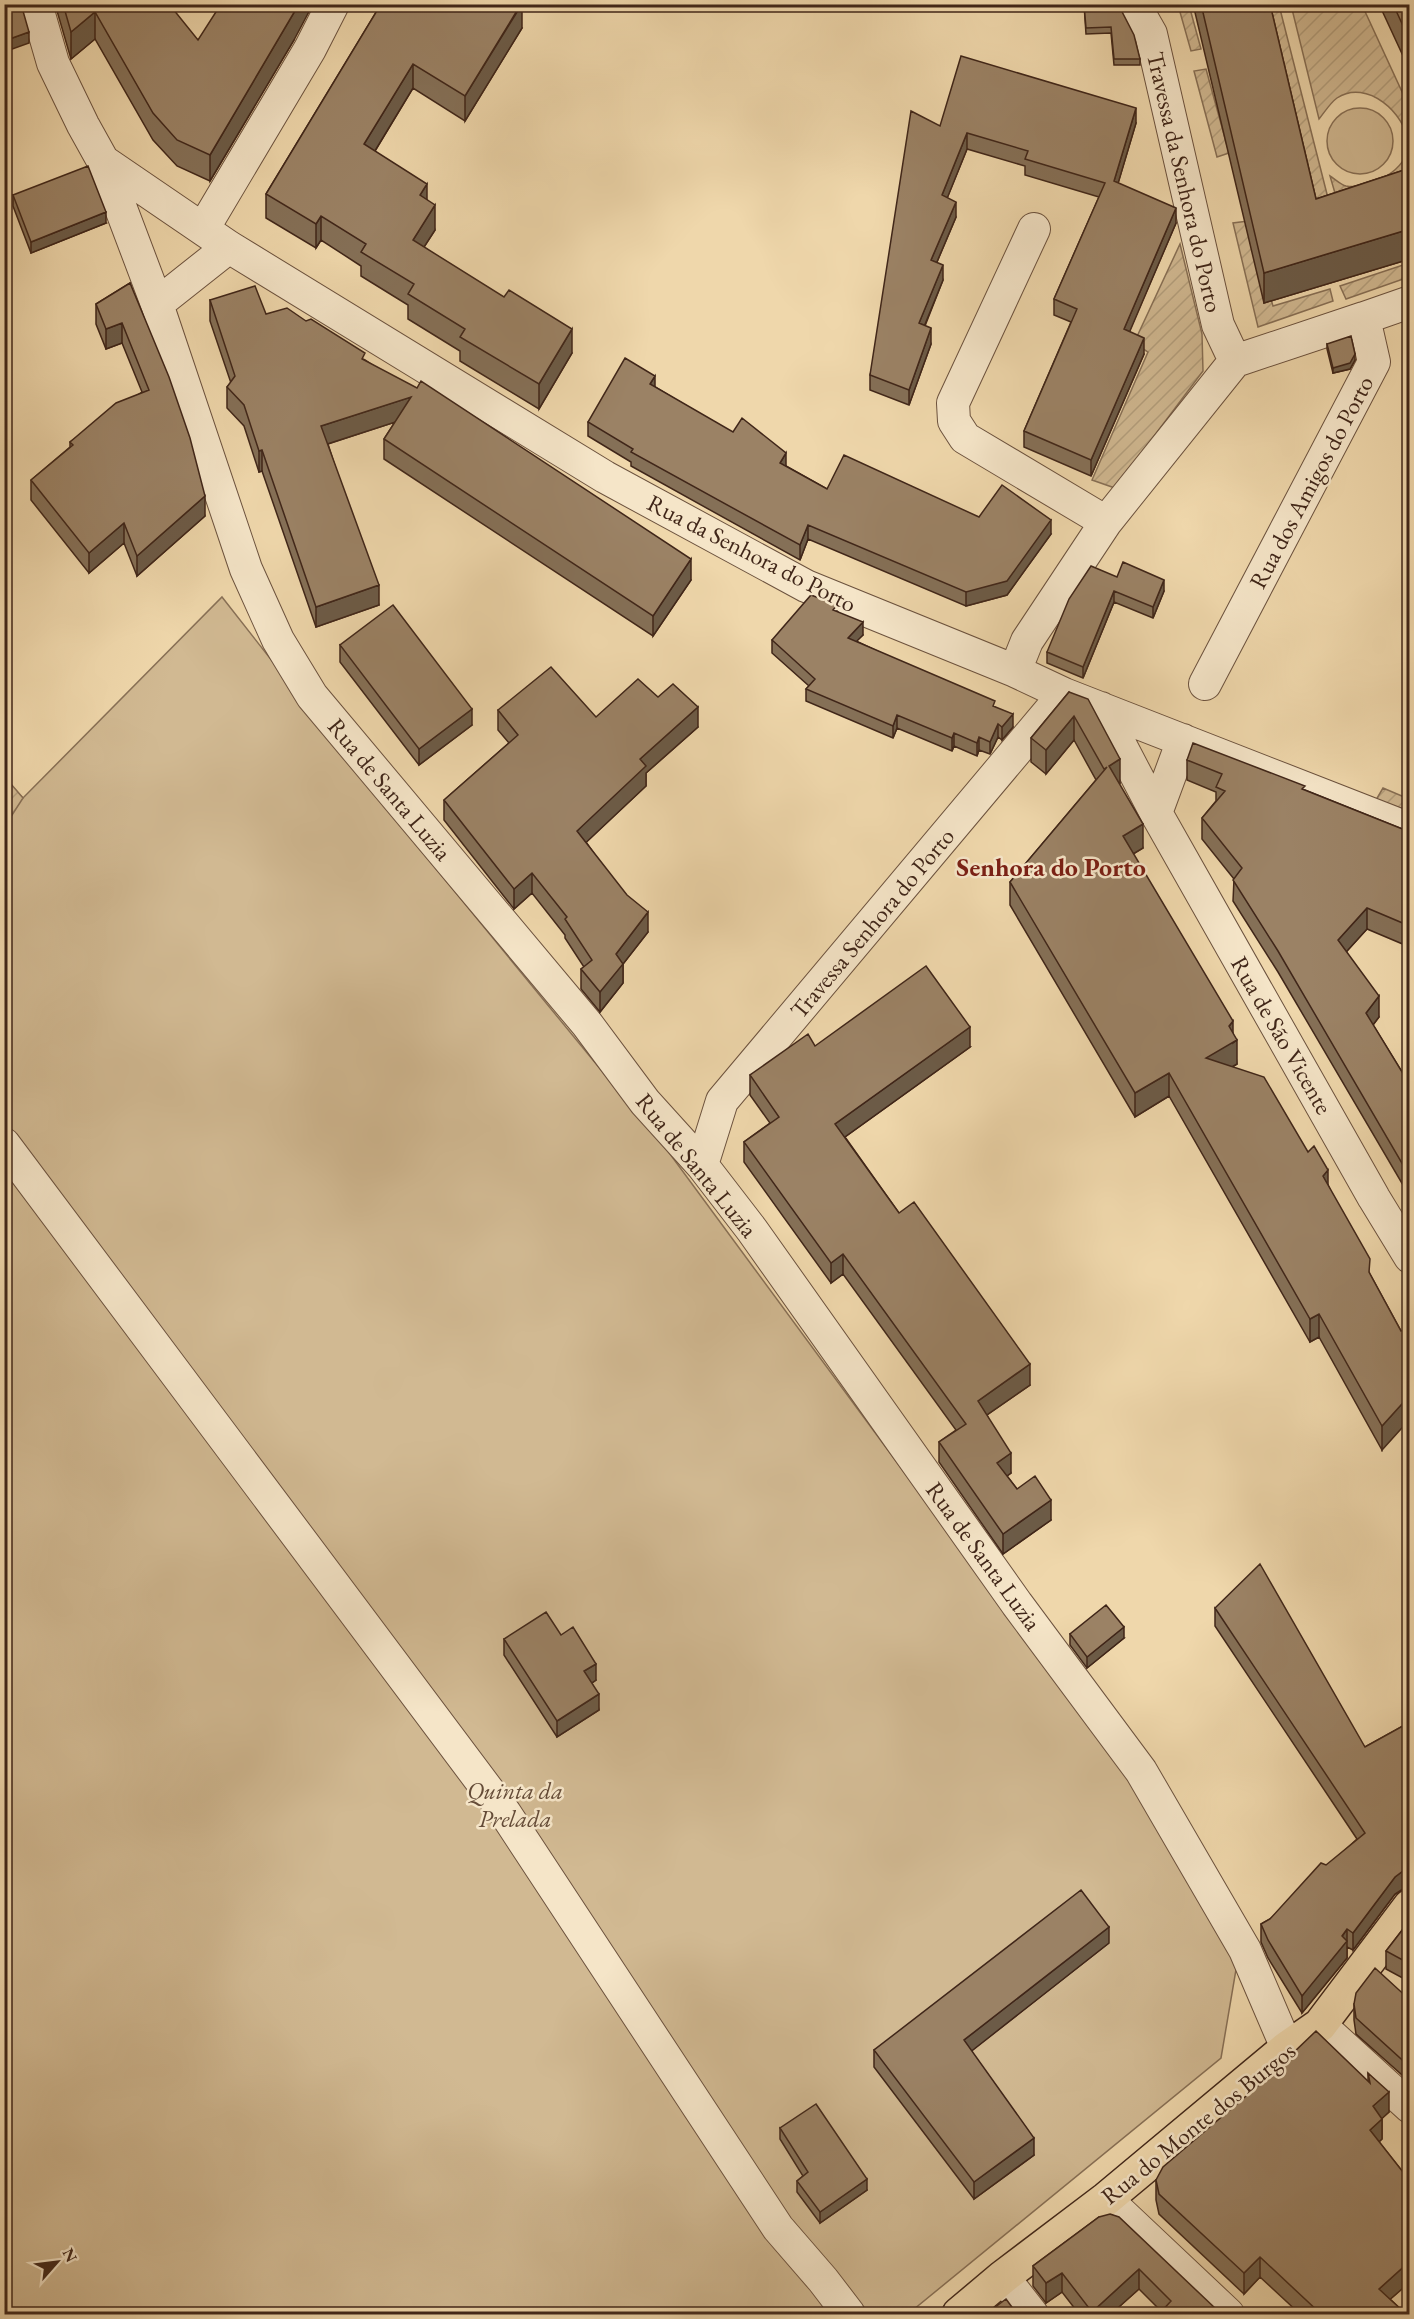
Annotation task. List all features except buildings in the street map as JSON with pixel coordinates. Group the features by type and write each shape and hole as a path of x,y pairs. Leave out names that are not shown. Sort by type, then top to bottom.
{"main road":[{"name":"Rua do Monte dos Burgos","path":"959,2314 1003,2277 1106,2199 1287,2048 1320,2025 1410,1906"}],"street":[{"name":"Rua de Santa Luzia","path":"36,4 53,63 83,125 104,161 157,304 246,569 278,640 312,696 587,1024 645,1102 702,1165 759,1240 1017,1604 1141,1771 1245,1950 1287,2048"},
{"path":"203,229 310,49 333,4"},
{"name":"Travessa da Senhora do Porto","path":"1134,4 1151,34 1218,326 1235,361"},
{"name":"Rua da Senhora do Porto","path":"104,161 229,247 605,477 796,581 1015,671 1064,694 1410,829"},
{"path":"1034,229 953,403 954,421 964,438 1106,522"},
{"path":"157,304 229,247"},
{"path":"1015,671 1027,641 1106,522 1235,361 1410,302"},
{"name":"Rua dos Amigos do Porto","path":"1205,684 1374,362 1364,318"},
{"name":"Travessa Senhora do Porto","path":"702,1165 722,1101 1064,694"},
{"name":"Rua de São Vicente","path":"1101,708 1156,813 1374,1198 1410,1257"},
{"path":"1156,813 1184,740"},
{"path":"4,1144 505,1813 778,2228 849,2314"},
{"path":"1320,2025 1410,2107"},
{"path":"1106,2199 1228,2314"},
{"path":"1003,2277 1032,2314"}],"green space":[{"path":"1178,5 1189,5 1201,49 1191,51"},
{"path":"1263,5 1279,5 1329,202 1337,200 1330,176 1346,186 1366,185 1395,170 1407,153 1406,132 1393,111 1383,102 1360,93 1349,93 1337,98 1319,119 1291,5 1362,5 1409,107 1409,199 1317,232"},
{"path":"1206,69 1229,153 1217,157 1194,71"},
{"path":"1360,108 1373,111 1383,118 1390,128 1393,141 1390,154 1383,164 1373,171 1360,174 1347,171 1337,164 1330,154 1327,141 1330,128 1337,118 1347,111"},
{"path":"1248,221 1273,306 1330,289 1333,301 1258,327 1233,223"},
{"path":"1180,244 1202,334 1203,371 1115,488 1092,480 1148,352 1134,343"},
{"path":"1409,263 1409,277 1346,299 1340,286"},
{"name":"Quinta da Prelada","path":"222,597 410,837 670,1154 918,1491 1131,1771 1239,1952 1221,2058 908,2314 5,2314 4,777 23,798"},
{"path":"5,777 23,798 5,826"},
{"path":"1383,788 1409,799 1409,814 1376,800"}],"district":[{"name":"Senhora do Porto","path":"1051,867"}]}
